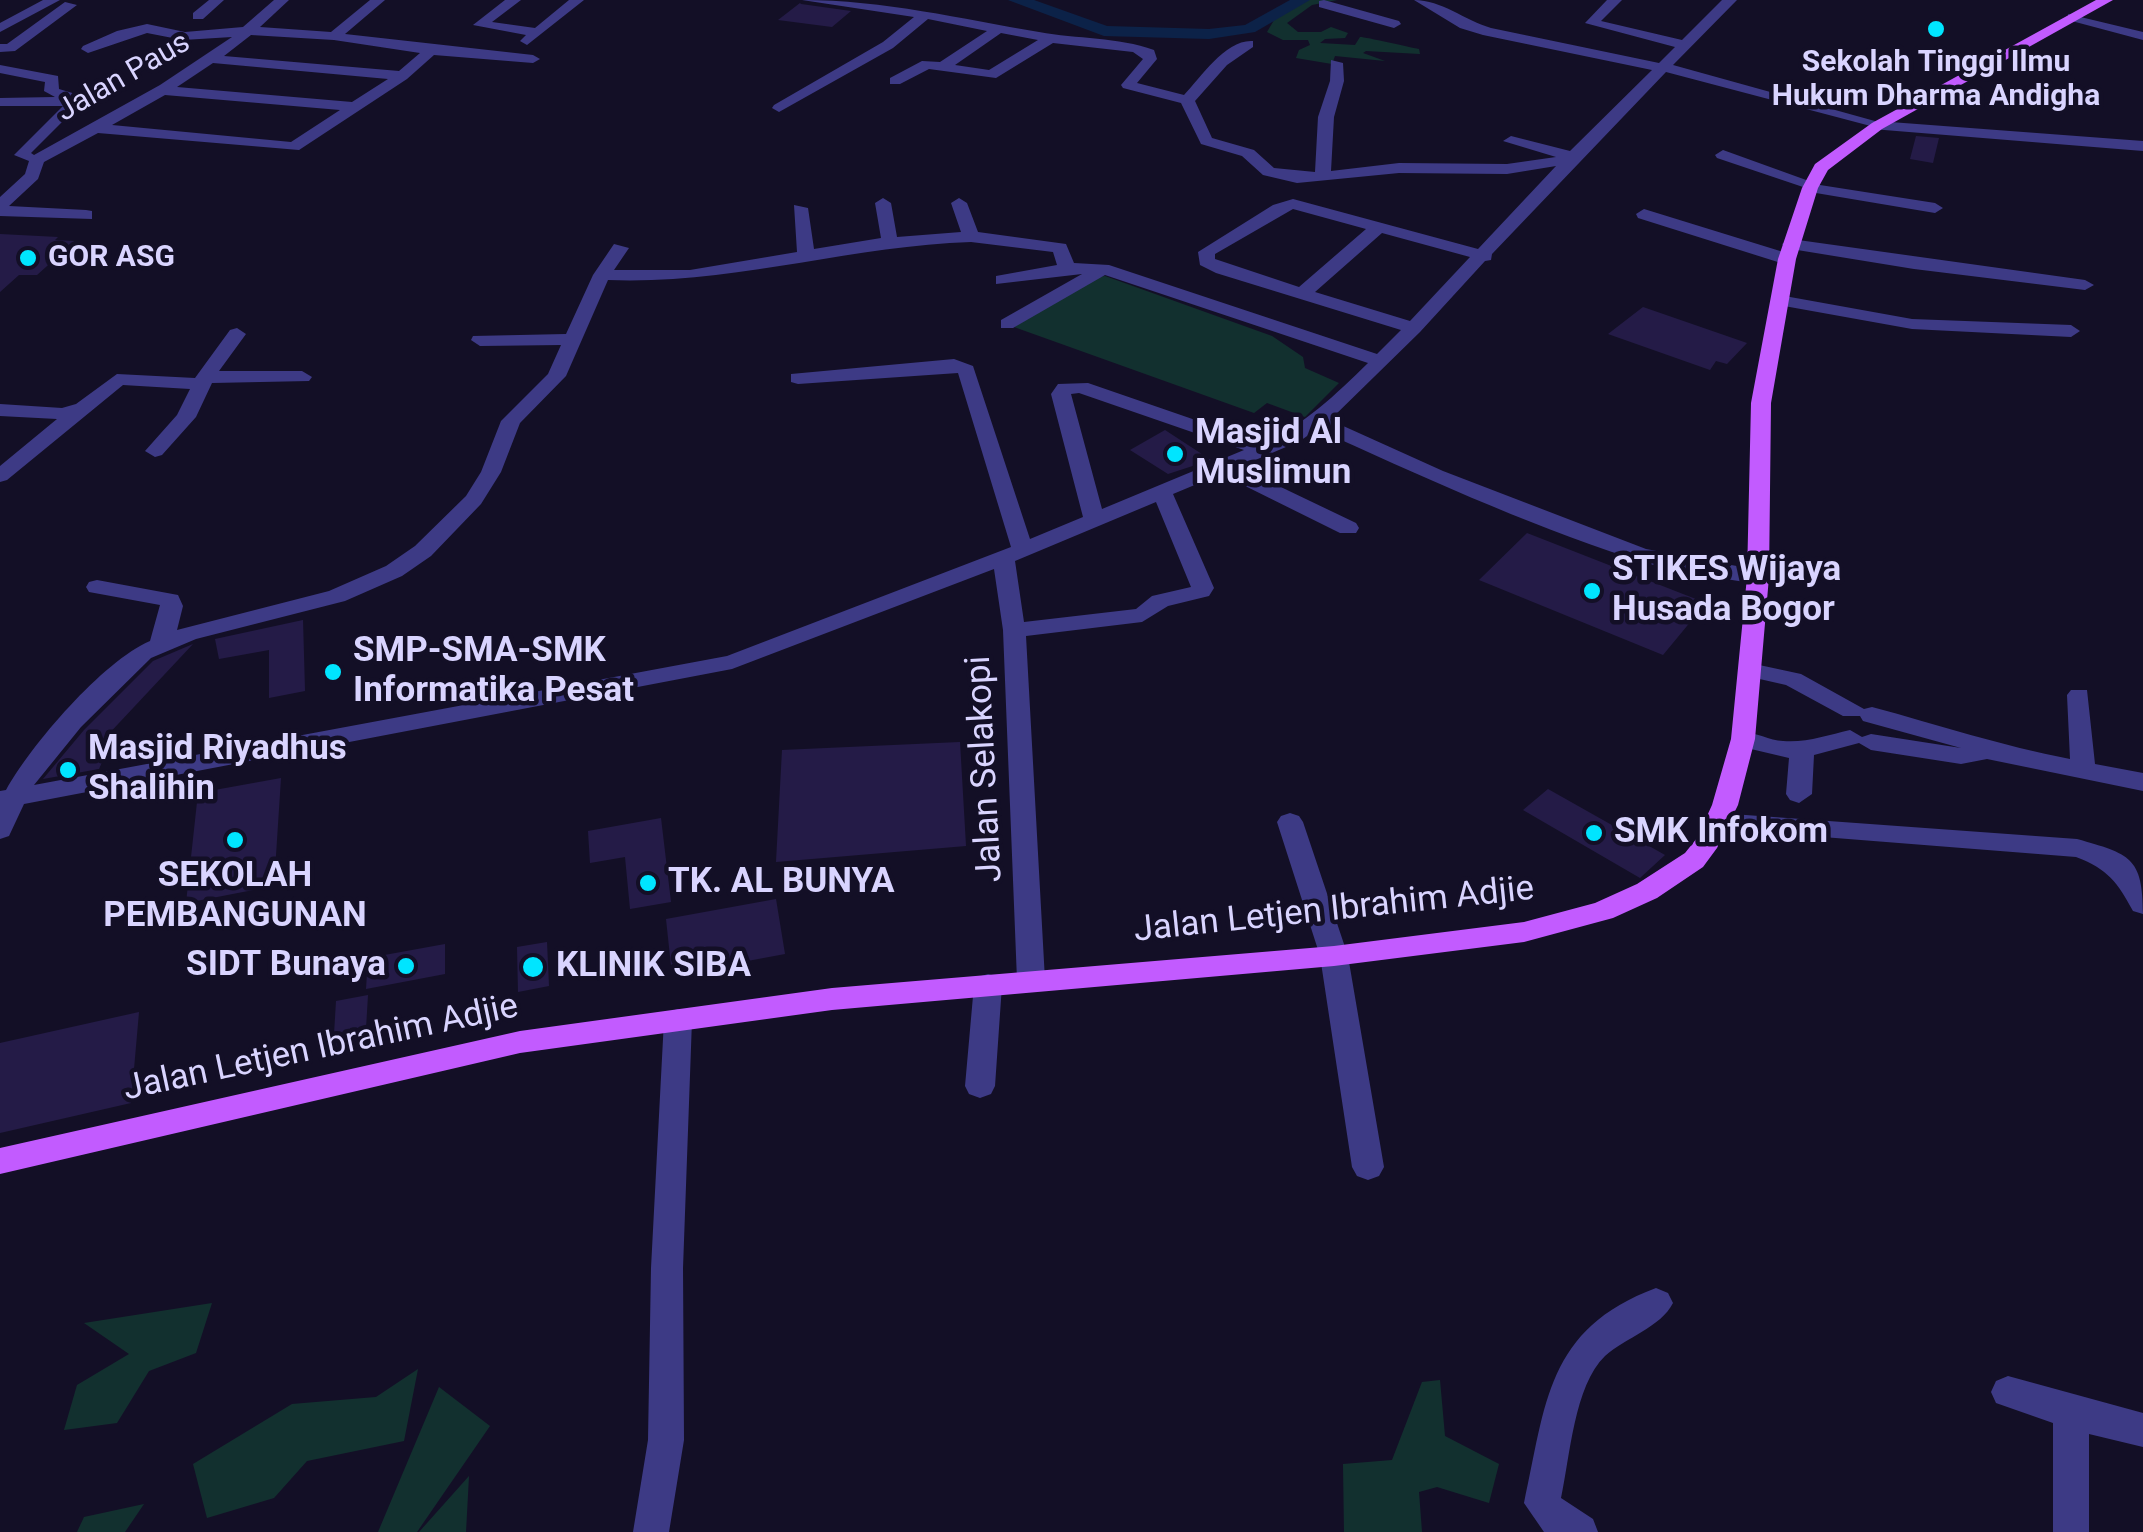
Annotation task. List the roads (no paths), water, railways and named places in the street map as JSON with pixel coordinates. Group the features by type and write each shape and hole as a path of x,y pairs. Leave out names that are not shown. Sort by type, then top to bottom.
{"main road":[{"name":"Jalan Letjen Ibrahim Adjie","path":"0,1161 520,1042 832,999 1334,956 1524,932 1603,912 1647,891 1694,860 1718,822 1743,739 1758,576 1761,403 1789,252 1821,167 1876,126 2102,2"}],"street":[{"path":"0,28 54,0"},
{"path":"198,16 217,0"},
{"name":"Jalan Paus","path":"0,209 23,186 37,160 212,59 251,31 282,0"},
{"path":"334,36 378,0"},
{"path":"514,0 480,25 537,32"},
{"path":"508,56 577,0"},
{"path":"809,0 925,15 1051,38 1125,45 1149,53 1148,63 1128,85 1187,100"},
{"path":"1615,0 1592,23 1684,45"},
{"path":"6,798 704,669 1013,553 1264,450 1318,422 1485,256 1572,158 1730,0"},
{"path":"2079,0 2102,2"},
{"path":"1324,4 1416,13 1488,32 1665,68 1876,126 2143,146"},
{"path":"0,48 10,48 70,5"},
{"path":"1376,36 1416,13"},
{"path":"780,108 888,45 925,15"},
{"path":"2073,17 2143,36"},
{"path":"944,65 1000,27"},
{"path":"88,48 125,31 175,31 183,36 251,31 334,36 532,59"},
{"path":"894,81 927,64 991,75 1051,38"},
{"path":"1187,100 1222,62 1248,44"},
{"path":"888,45 932,50"},
{"path":"95,128 290,148 402,76 431,50"},
{"path":"212,59 402,76"},
{"path":"1323,176 1326,117 1336,80 1336,63"},
{"path":"0,69 53,79 51,90 76,102"},
{"path":"160,90 356,106"},
{"path":"1187,100 1206,141 1248,153 1274,174 1357,176 1399,168 1508,169 1572,158"},
{"path":"0,102 76,102"},
{"path":"37,160 22,154 76,102"},
{"path":"0,120 60,116"},
{"path":"0,142 40,138"},
{"path":"1511,141 1572,158"},
{"path":"1723,156 1811,187 1935,208"},
{"path":"0,188 23,186"},
{"path":"882,203 890,244"},
{"path":"959,203 971,236"},
{"path":"1414,328 1212,264 1206,261 1207,252 1279,208 1293,204 1485,256"},
{"path":"800,208 806,254"},
{"path":"0,209 86,216"},
{"path":"1644,214 1789,252 2084,285"},
{"path":"1302,294 1381,226"},
{"path":"602,275 703,274 806,254 971,236 1060,248 1067,268"},
{"path":"0,830 6,798 128,664 161,644 337,596 394,571 423,551 460,516 484,486 511,421 556,376 602,275 620,248"},
{"path":"1002,280 1067,268 1103,269 1380,362"},
{"path":"1007,324 1103,269"},
{"path":"1779,300 1912,324 2071,331"},
{"path":"155,450 186,417 203,381 237,334"},
{"path":"480,340 572,339"},
{"name":"Jalan Selakopi","path":"798,378 954,366 966,370 1013,553 1031,980"},
{"path":"0,476 110,383 124,378 203,381 302,377"},
{"path":"1094,520 1060,394 1065,388 1081,387 1264,450"},
{"path":"0,410 62,414 78,409"},
{"path":"1318,422 1436,475 1638,554 1680,565 1758,576"},
{"path":"1222,467 1348,528"},
{"path":"1014,630 1142,615 1160,601 1201,591 1162,492"},
{"path":"97,587 170,600 161,644"},
{"path":"1750,670 1793,679 1862,713 1966,740 1987,752 2143,782"},
{"path":"2079,695 2082,770"},
{"path":"1743,739 1764,747 1802,751 1860,740 1961,756 1987,752"},
{"path":"1799,794 1802,751"},
{"path":"1290,822 1334,956 1368,1167"},
{"path":"1718,822 2077,848 2113,861 2129,874 2143,904"},
{"path":"980,1086 988,985"},
{"path":"651,1532 666,1440 667,1268 678,1020"},
{"path":"1580,1532 1553,1516 1542,1503 1574,1365 1598,1340 1656,1303"},
{"path":"2008,1392 2143,1430"},
{"path":"2071,1412 2071,1532"}],"waterway":[{"path":"1016,0 1060,12 1104,31 1209,34 1249,29 1302,0"}],"place":[{"name":"Sekolah Tinggi Ilmu Hukum Dharma Andigha","path":"1936,29"},
{"name":"GOR ASG","path":"28,258"},
{"name":"Masjid Al Muslimun","path":"1175,454"},
{"name":"STIKES Wijaya Husada Bogor","path":"1592,591"},
{"name":"SMP-SMA-SMK Informatika Pesat","path":"333,672"},
{"name":"Masjid Riyadhus Shalihin","path":"68,770"},
{"name":"SMK Infokom","path":"1594,833"},
{"name":"SEKOLAH PEMBANGUNAN","path":"235,840"},
{"name":"TK. AL BUNYA","path":"648,883"},
{"name":"SIDT Bunaya","path":"406,966"},
{"name":"KLINIK SIBA","path":"533,967"}]}
